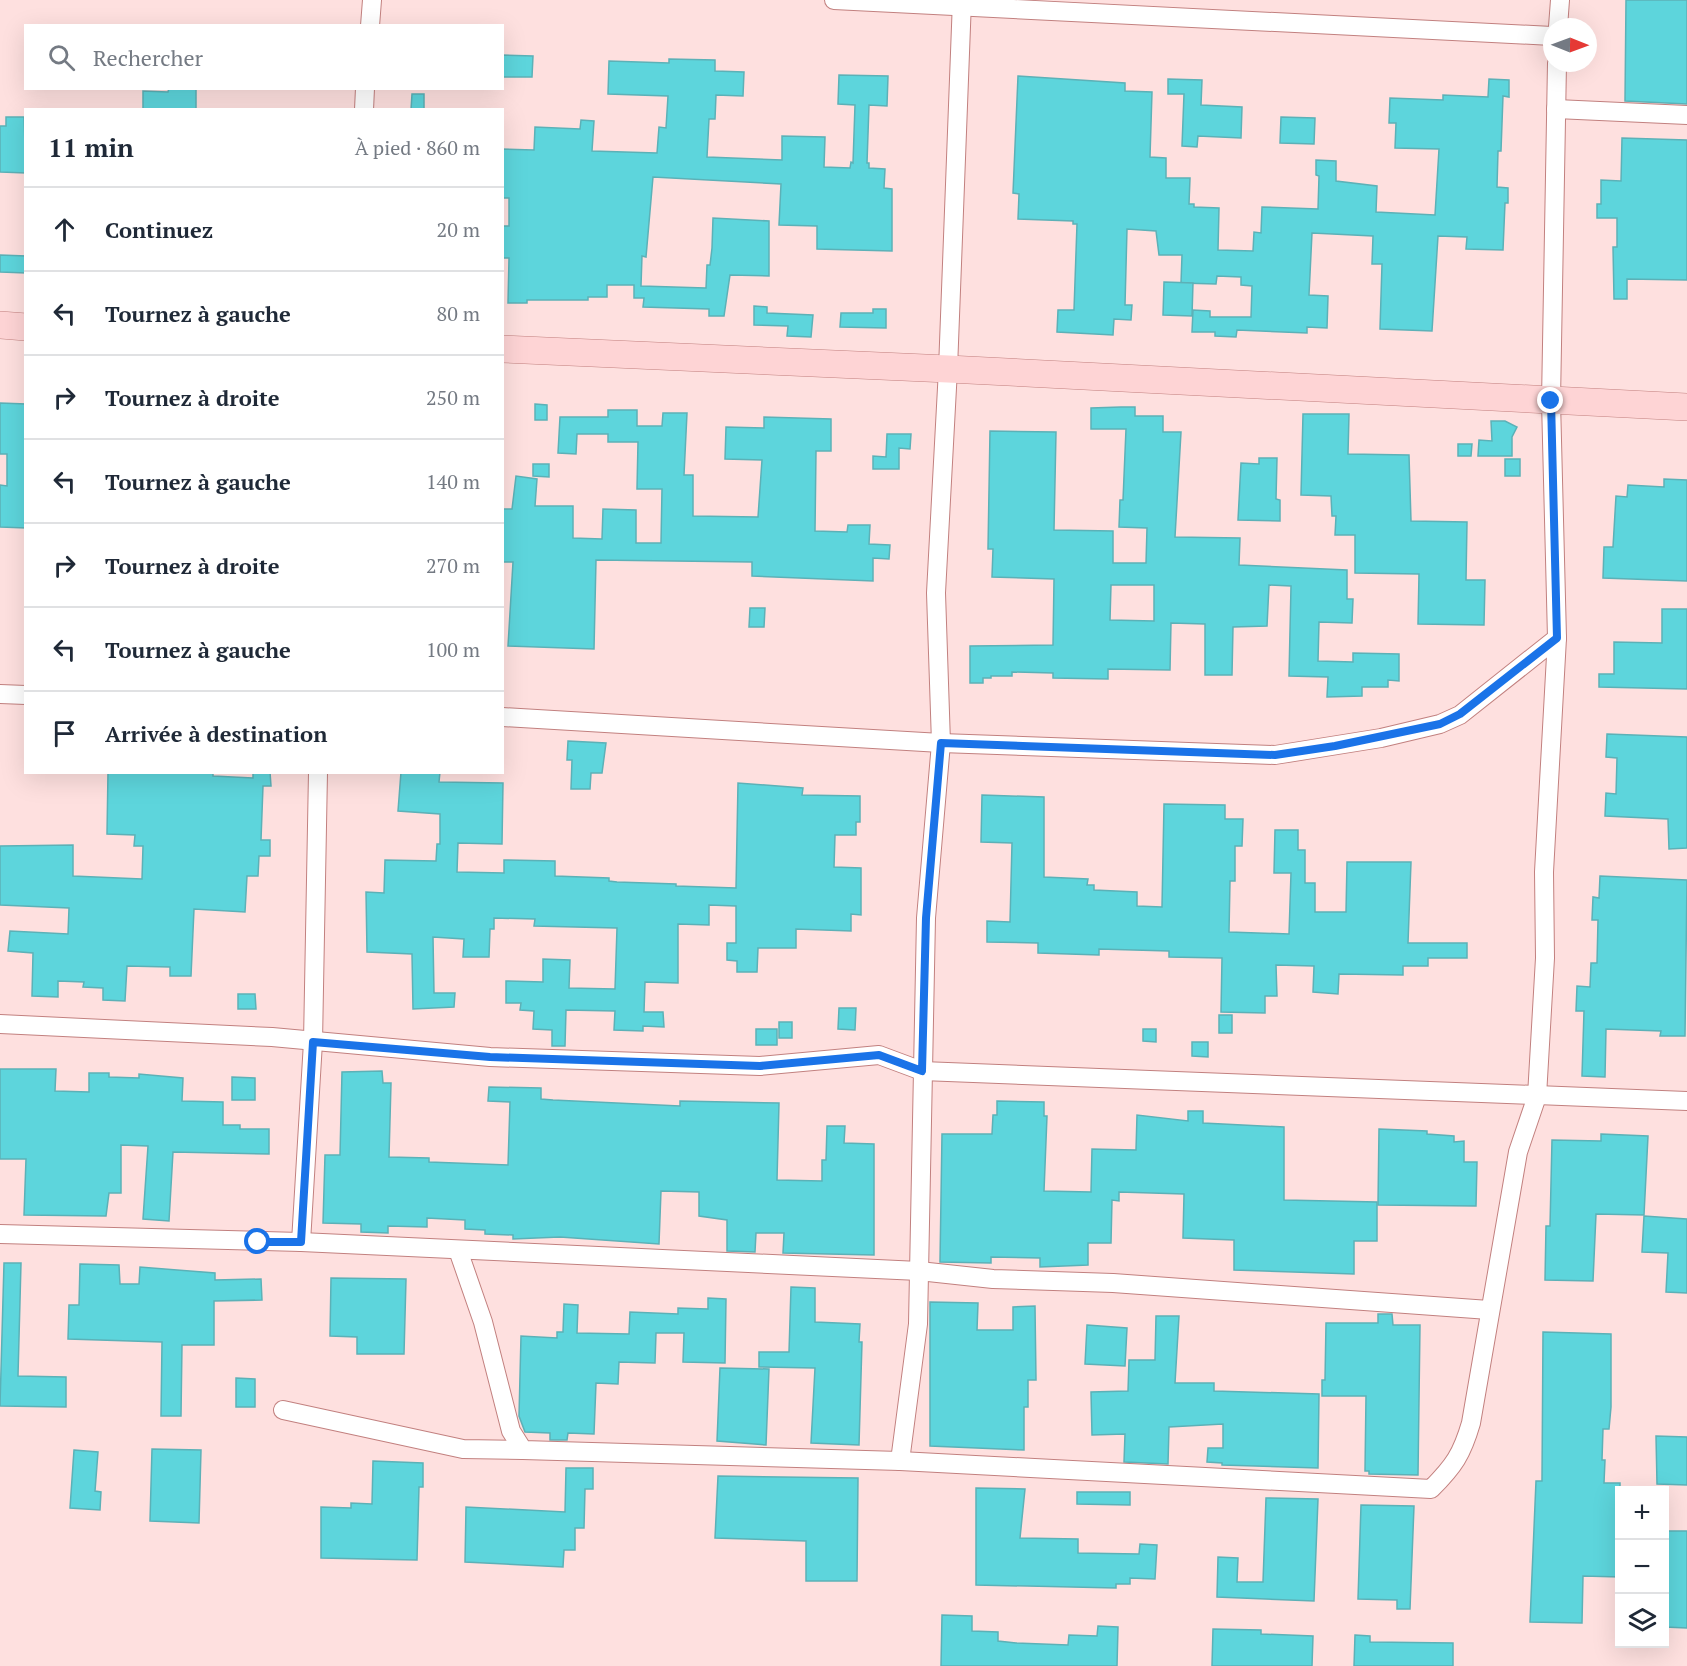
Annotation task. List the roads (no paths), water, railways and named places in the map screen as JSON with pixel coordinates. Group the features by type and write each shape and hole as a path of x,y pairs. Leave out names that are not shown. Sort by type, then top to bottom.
{"street":[{"path":"370,24 372,0"},
{"path":"834,0 962,3 1543,35"},
{"path":"1559,18 1560,0"},
{"path":"900,1461 918,1324 926,918 941,743 936,593 948,369 962,3"},
{"path":"283,1410 464,1449 900,1461 1431,1489 1453,1467 1464,1449 1472,1423 1489,1310 1499,1273 1518,1152 1537,1096 1545,958 1545,872 1557,638 1551,401 1557,72"},
{"path":"364,108 365,90"},
{"path":"1556,109 1687,115"},
{"path":"0,325 24,327"},
{"path":"504,349 948,369 1687,407"},
{"path":"504,717 941,743 1275,755 1335,746 1440,724 1460,714 1557,638"},
{"path":"0,694 24,695"},
{"path":"301,1242 313,1042 318,774"},
{"path":"0,1024 272,1037 490,1057 760,1066 879,1055 922,1071 1687,1101"},
{"path":"0,1234 301,1242 919,1270 993,1278 1113,1283 1489,1310"},
{"path":"458,1250 483,1322 511,1431 523,1450"}]}
